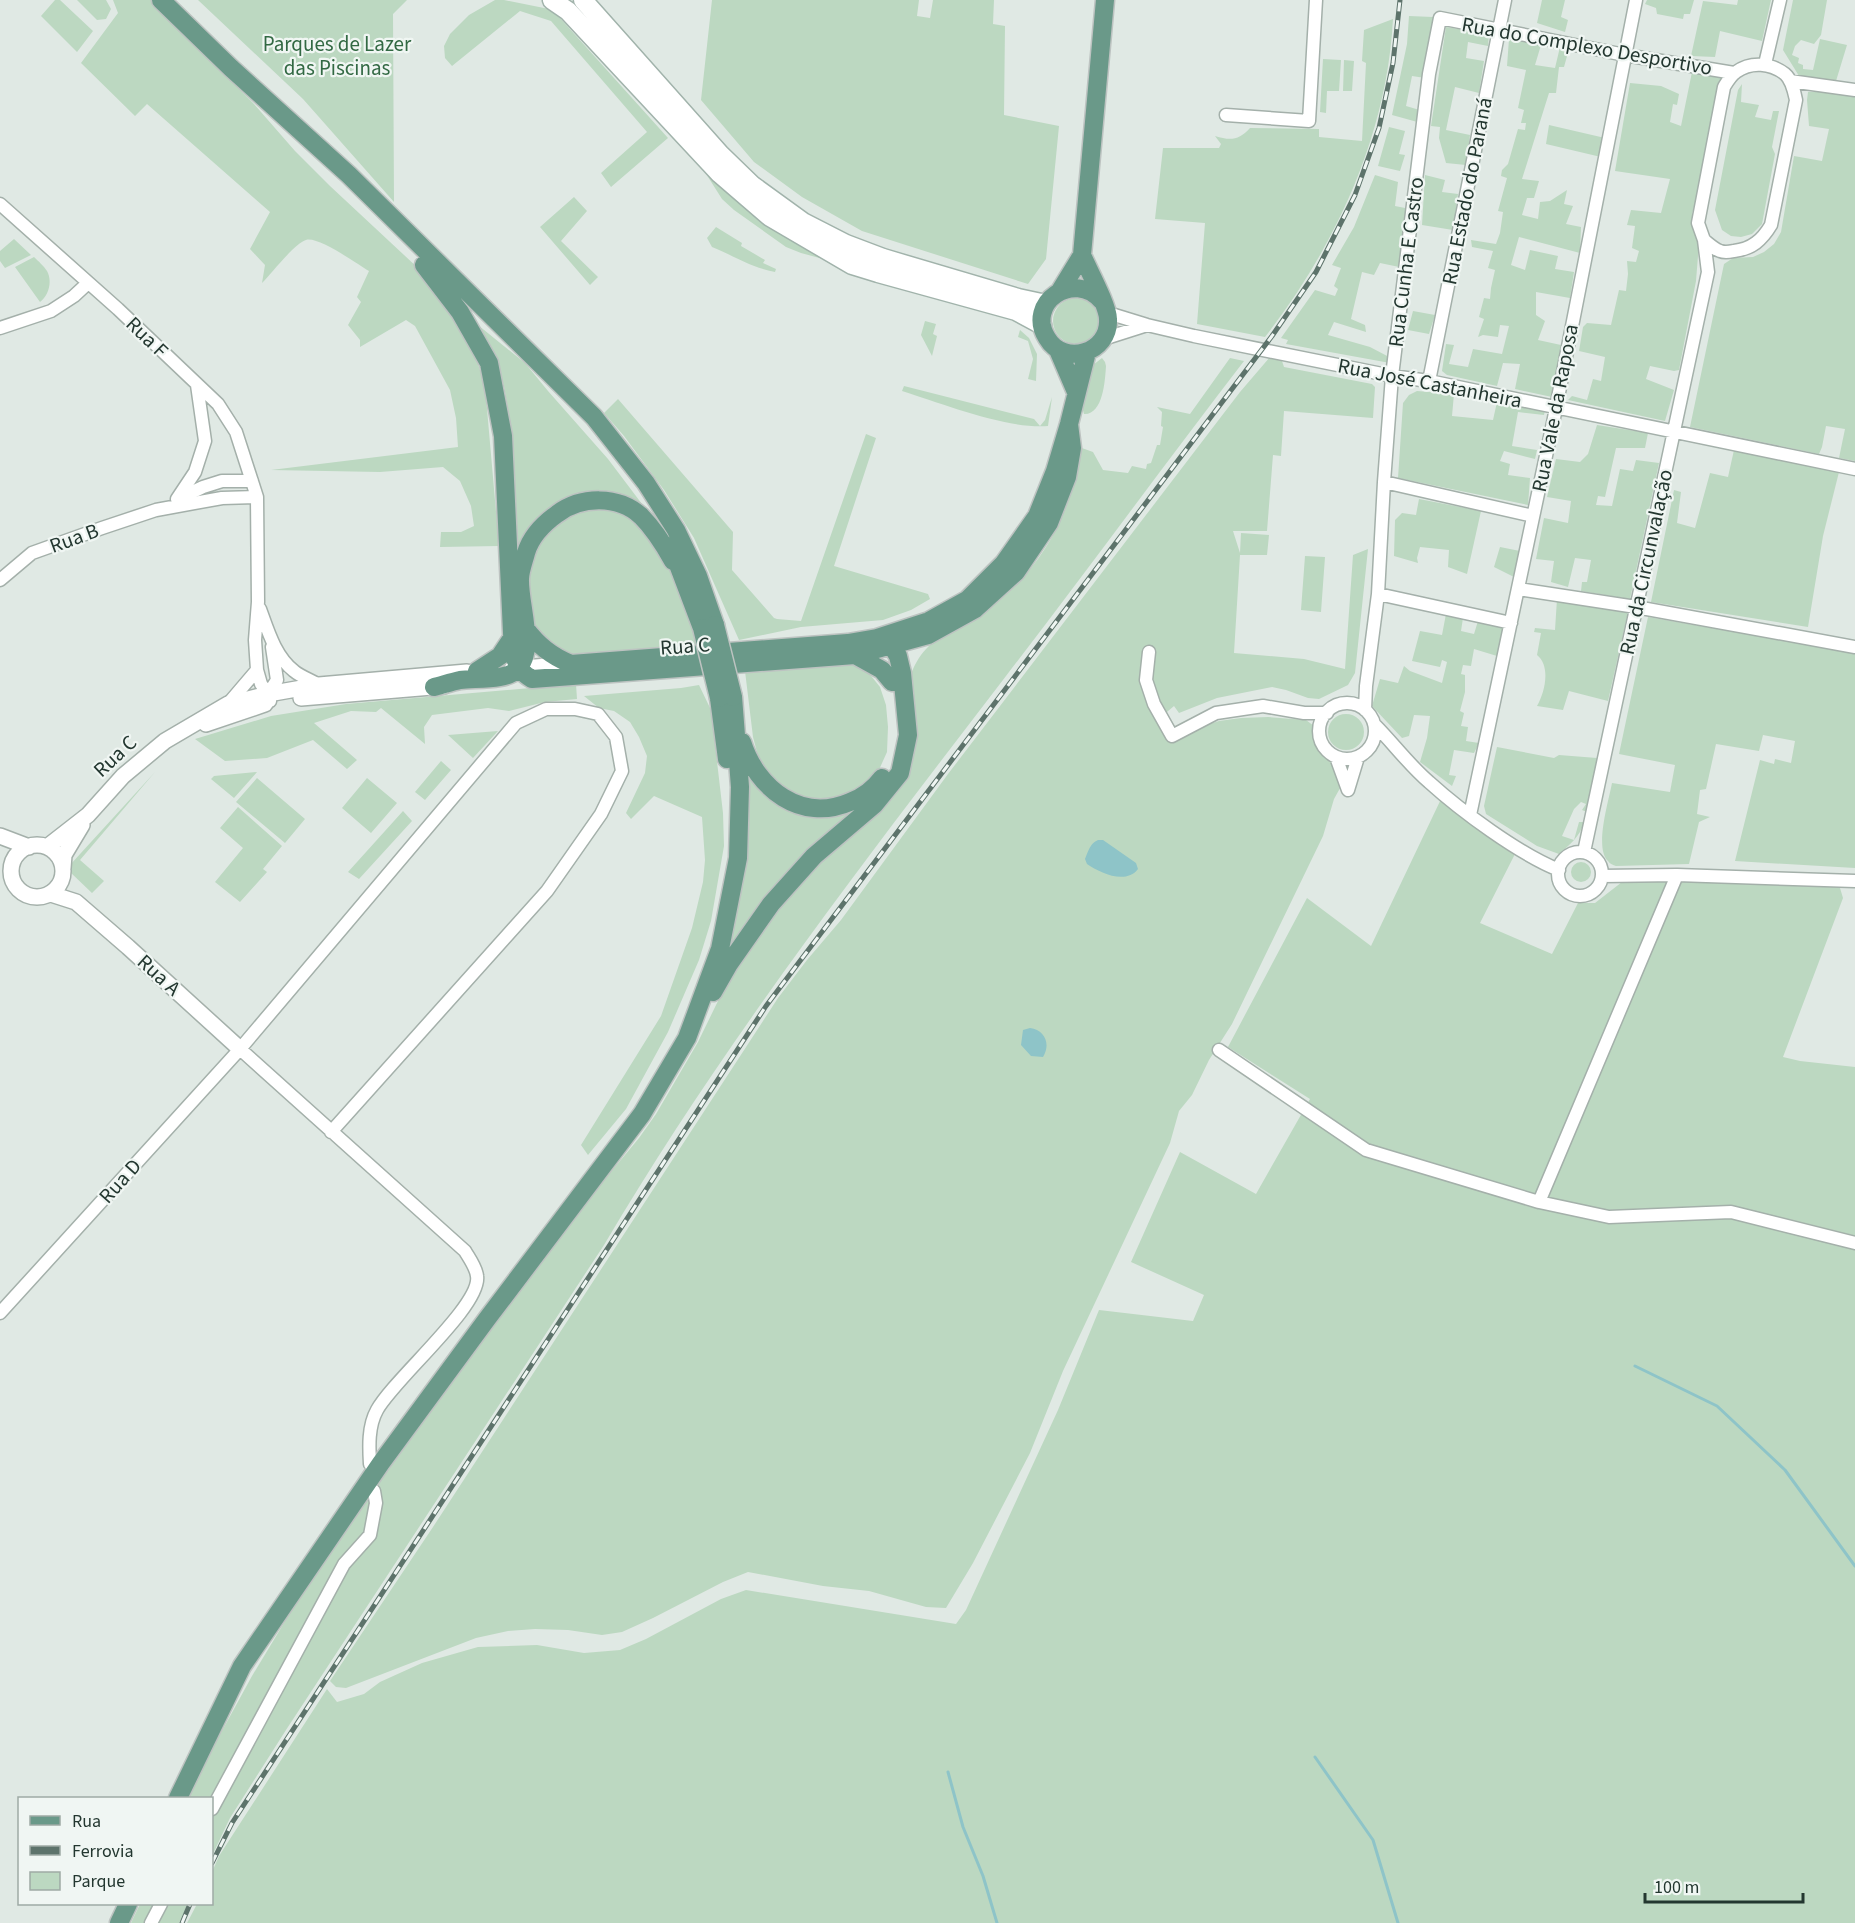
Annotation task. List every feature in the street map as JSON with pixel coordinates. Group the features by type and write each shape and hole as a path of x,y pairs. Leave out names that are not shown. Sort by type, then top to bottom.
{"main road":[{"path":"161,0 231,68 349,175 594,417 646,483 676,530 698,576 726,697 750,762 759,776 775,792 794,805 810,809 829,809 864,796 877,785 888,770 894,753 896,735 898,656 884,642"},
{"path":"552,0 568,10 720,174 770,217 852,265 1016,311 1042,325"},
{"path":"583,0 720,154 752,185 803,222 846,244 883,258 1018,298 1046,304"},
{"path":"1076,392 1058,350 1048,340 1042,325 1042,316 1046,304 1060,291 1082,255 1105,0"},
{"path":"231,68 341,184 588,422 641,490 668,538 687,584"},
{"path":"1058,350 1070,354 1087,352 1095,348 1103,339 1108,326 1105,307 1082,255"},
{"path":"424,265 460,312 489,363 503,436 518,633 525,653 525,674 460,680 434,687"},
{"path":"1060,291 1068,288 1081,288 1093,292 1105,307"},
{"name":"Rua C","path":"525,674 855,655 933,624 967,600 1004,563 1037,516 1055,471 1087,352"},
{"name":"Rua C","path":"572,664 884,642 928,635 975,609 1016,572 1049,523 1067,477 1072,448 1069,424"},
{"path":"477,671 500,656 518,633 520,578 527,549 541,525 567,507 592,500 618,502 640,515 660,538 709,627"},
{"path":"518,633 555,657 572,664"},
{"path":"178,1797 242,1666 381,1463 642,1114 729,964 771,904 814,856 874,805 900,773 908,735 897,678 912,653 928,635"},
{"path":"855,655 897,678"},
{"path":"487,1319 633,1108 679,1029 711,948 729,859 731,790 726,697"},
{"path":"687,1038 720,949 738,858 740,787 735,719"},
{"path":"119,1923 128,1905"}],"street":[{"path":"1226,115 1309,121 1316,0"},
{"name":"Rua Estado do Paraná","path":"1429,381 1505,0"},
{"name":"Rua Vale da Raposa","path":"1470,815 1556,408 1636,0"},
{"path":"1765,64 1780,0"},
{"name":"Rua do Complexo Desportivo","path":"1440,18 1625,55 1734,73"},
{"name":"Rua Cunha E Castro","path":"1365,710 1378,594 1392,376 1429,74 1440,18"},
{"path":"1704,240 1719,251 1725,252 1742,250 1754,245 1764,237 1771,225 1796,100 1794,87 1786,75 1765,64 1748,65 1734,73"},
{"name":"Rua da Circunvalação","path":"1584,852 1708,272 1704,240 1698,222 1724,87 1734,73"},
{"path":"1790,81 1855,90"},
{"name":"Rua F","path":"0,204 218,404 236,432 257,497 258,602"},
{"name":"Rua da Circunvalação","path":"1708,272 1725,252"},
{"path":"0,328 51,311 74,296 88,283"},
{"name":"Rua José Castanheira","path":"1105,307 1147,325 1855,469"},
{"name":"Rua José Castanheira","path":"1103,339 1147,325"},
{"name":"Rua B","path":"177,499 195,472 205,441 197,385"},
{"name":"Rua B","path":"0,580 32,553 156,510 203,487 222,481 252,481"},
{"path":"1384,482 1533,516"},
{"name":"Rua B","path":"156,510 222,498 257,497"},
{"path":"1518,589 1636,607 1855,647"},
{"path":"1378,594 1511,623"},
{"path":"258,602 276,660 277,680 269,698"},
{"path":"258,602 255,640 257,670 261,684 269,698"},
{"path":"271,640 294,671 319,685"},
{"path":"1149,652 1146,680 1154,704 1172,736 1216,713 1263,706 1304,713 1327,713"},
{"name":"Rua C","path":"177,734 269,698 319,685 477,671 525,674 572,664"},
{"path":"228,704 257,670"},
{"path":"1320,736 1322,720 1327,713 1366,686"},
{"name":"Rua C","path":"47,847 88,815 123,776 165,741 228,704 269,698 434,687"},
{"path":"1342,704 1358,705 1365,710 1375,725 1428,782 1470,815 1548,866 1559,870"},
{"name":"Rua D","path":"0,1313 240,1049 516,723 546,709 575,709 598,714 616,737 622,771 601,814 547,891 331,1132"},
{"path":"1304,713 1320,736 1323,745 1336,757 1351,759 1358,757 1369,748 1373,743 1375,725"},
{"path":"1373,743 1390,741"},
{"path":"1336,757 1348,790 1358,757"},
{"name":"Rua C","path":"63,871 64,855 88,815"},
{"path":"0,836 29,846 47,847 58,856 63,871 61,882 51,894 35,898 27,896 14,884 11,876 13,861 22,850 29,846"},
{"path":"0,836 13,861"},
{"path":"1584,852 1599,863 1602,876 1591,893 1577,895 1565,889 1559,877 1559,870 1565,858 1571,854 1584,852"},
{"name":"Rua A","path":"63,871 76,903"},
{"path":"1602,876 1677,875 1855,881"},
{"path":"1539,1202 1677,875"},
{"name":"Rua A","path":"51,894 76,903 240,1049"},
{"path":"240,1049 465,1251 478,1276 476,1288 466,1307 391,1390 376,1412 369,1441 370,1464"},
{"path":"1219,1050 1366,1150 1539,1202 1610,1216 1731,1212 1855,1243"},
{"path":"213,1807 344,1564 370,1535 376,1503 374,1491"},
{"path":"151,1923 160,1905"}],"green space":[{"path":"55,0 60,0 93,31 77,52 41,16"},
{"path":"77,0 106,0 111,9 106,19 97,20"},
{"path":"113,0 151,0 254,104 295,151 330,186 448,296 473,348 485,386 499,546 440,547 441,532 461,532 474,526 471,506 460,481 443,467 380,472 271,470 458,447 456,418 450,390 415,326 406,320 360,347 360,340 348,325 361,302 357,297 369,271 338,251 312,240 301,242 262,283 265,265 250,249 270,212 147,104 135,116 81,63 118,13"},
{"name":"Parques de Lazer das Piscinas","path":"198,0 407,0 393,14 394,202 303,99"},
{"path":"495,0 549,9 560,18 668,138 611,187 601,173 647,132 551,21 520,11 452,66 445,58 444,46 450,34 469,15"},
{"path":"712,0 919,0 917,16 930,18 933,0 994,0 993,24 1005,26 1004,115 1059,126 1046,259 1028,284 862,231 802,197 754,162 701,100"},
{"path":"1542,0 1565,0 1561,17 1568,20 1565,32 1537,23"},
{"path":"1647,0 1694,0 1690,14 1684,14 1683,19 1657,14 1656,8 1645,4"},
{"path":"1738,0 1771,0 1762,41 1720,31 1715,57 1691,56 1703,1 1737,5"},
{"path":"1793,0 1827,0 1821,35 1814,44 1801,40 1795,46 1792,55 1799,58 1798,63 1803,65 1803,69 1813,70 1820,39 1847,45 1836,81 1799,76 1783,50"},
{"path":"1409,16 1433,17 1437,23 1425,78 1412,76 1406,106 1423,111 1421,123 1392,115 1407,44"},
{"path":"1393,19 1389,62 1369,147 1335,227 1291,302 1265,337 1197,324 1205,223 1155,219 1163,148 1219,148 1221,144 1215,136 1226,139 1234,138 1250,128 1319,129 1319,137 1362,141 1366,63 1362,61 1364,30"},
{"path":"1446,27 1489,34 1488,46 1468,42 1466,58 1484,61 1479,93 1455,87 1446,130 1470,135 1466,165 1446,163 1439,138 1440,127 1431,126"},
{"path":"1509,39 1541,45 1535,65 1555,68 1560,47 1569,49 1564,67 1559,67 1556,93 1549,93 1522,179 1539,181 1534,198 1527,198 1522,215 1538,219 1540,202 1550,201 1567,190 1564,204 1573,206 1566,224 1581,227 1580,253 1519,237 1511,265 1525,270 1530,250 1558,256 1555,269 1574,272 1570,298 1536,292 1536,315 1545,321 1538,340 1561,345 1552,397 1515,389 1520,364 1503,363 1497,386 1447,375 1442,371 1446,344 1454,345 1449,364 1468,367 1473,349 1502,354 1509,326 1500,325 1498,337 1483,335 1478,337 1484,319 1479,317 1484,298 1490,299 1495,270 1488,268 1493,251 1472,247 1471,240 1496,244 1503,212 1498,211 1507,178 1501,176 1502,170 1508,164 1518,129 1525,130 1526,123 1521,123 1524,110 1518,108 1526,70 1507,66"},
{"path":"1323,59 1341,60 1339,91 1327,91 1326,113 1320,112"},
{"path":"1344,60 1354,61 1352,91 1343,91"},
{"path":"1692,72 1721,77 1701,181 1692,214 1698,239 1696,281 1679,370 1650,366 1646,379 1674,390 1665,421 1568,400 1572,396 1587,400 1593,379 1601,381 1605,357 1579,351 1583,327 1587,323 1611,325 1619,290 1626,291 1627,261 1636,262 1639,251 1632,248 1635,226 1627,225 1631,210 1661,213 1670,179 1615,171 1630,83 1661,86 1679,94 1677,105 1673,104 1670,122 1681,126"},
{"path":"1742,84 1741,102 1759,105 1755,117 1771,120 1773,111 1779,111 1772,147 1775,154 1762,224 1752,234 1741,237 1731,236 1722,230 1715,210 1738,90"},
{"path":"1808,92 1855,92 1855,461 1839,458 1845,429 1826,426 1819,454 1690,427 1724,264 1733,258 1753,257 1774,244 1781,232 1794,156 1822,161 1829,129 1809,126"},
{"path":"1549,125 1605,138 1601,157 1546,144"},
{"path":"1389,127 1405,131 1399,154 1405,155 1400,171 1378,166"},
{"path":"703,169 827,260 786,247 734,210 722,199"},
{"path":"1375,175 1398,182 1395,206 1410,209 1404,268 1380,263 1374,275 1362,272 1351,319 1365,325 1366,332 1334,322 1328,335 1370,347 1391,358 1390,363 1286,344 1288,340 1281,338 1315,290 1335,296 1338,289 1334,286 1341,268 1332,265 1354,227"},
{"path":"1425,175 1445,180 1442,192 1458,194 1453,230 1422,225"},
{"path":"574,197 587,211 561,241 598,277 590,285 540,227"},
{"path":"716,227 765,260 763,263 776,269 775,272 712,247 707,238"},
{"path":"14,239 31,255 5,268 0,261 0,251"},
{"path":"34,257 46,269 50,280 47,292 40,302 15,267"},
{"path":"1076,298 1085,299 1092,305 1098,312 1098,330 1092,337 1085,343 1076,344 1067,343 1060,337 1054,330 1053,321 1054,312 1060,305 1067,299"},
{"path":"1413,311 1435,315 1429,334 1408,330"},
{"path":"473,321 525,363 608,459 645,508 623,495 608,492 574,496 516,567 509,415 504,386 497,364"},
{"path":"925,321 936,324 933,334 937,336 932,356 921,335"},
{"path":"1020,330 1029,338 1037,354 1036,381 1028,379 1033,359 1028,341 1018,337"},
{"path":"1270,357 1282,361 1284,367 1372,384 1375,387 1373,418 1284,411 1281,456 1273,455 1267,531 1233,531 1240,553 1241,533 1269,535 1267,555 1240,555 1234,653 1304,659 1345,669 1353,555 1368,549 1355,673 1348,685 1319,699 1272,687 1217,698 1179,713 1174,706 1161,717 1172,736 1219,721 1241,718 1268,717 1306,720 1314,726 1320,736 1321,747 1343,771 1344,781 1334,799 1323,836 1232,1024 1209,1060 1192,1095 1179,1111 1170,1143 1063,1371 1030,1453 973,1563 946,1608 926,1607 869,1591 823,1586 748,1572 622,1632 602,1635 568,1630 508,1631 476,1638 346,1688 336,1687 330,1681 778,998 841,920 948,774 1240,392"},
{"path":"1102,358 1106,366 1102,396 1095,409 1084,414 1082,407 1093,365"},
{"path":"1230,358 1244,361 900,814 796,954 746,1026 649,1171 604,1245 286,1730 230,1818 213,1854 213,1797 187,1797 252,1676 296,1603 349,1524 585,1203 656,1114 698,1042 737,962 785,895 894,791 909,682 915,665 934,641 1001,599 1034,564 1060,522 1066,507 1074,481 1079,447 1093,452 1103,470 1128,473 1132,466 1146,469 1147,464 1151,463 1157,445 1160,445 1163,427 1161,426 1162,412 1157,407 1190,414"},
{"path":"904,386 1034,419 1040,426 994,420 902,391"},
{"path":"1417,391 1454,394 1452,416 1493,420 1497,402 1545,410 1544,415 1518,412 1512,446 1537,450 1535,459 1504,451 1500,461 1510,464 1508,475 1530,478 1528,505 1398,478 1403,403 1409,395"},
{"path":"1052,397 1048,426 1040,426 1045,420"},
{"path":"618,399 733,532 732,570 777,619 801,621 866,434 876,438 834,566 928,594 930,599 911,610 883,620 801,627 739,640 694,538 664,490 604,413"},
{"path":"1597,425 1648,433 1645,448 1616,448 1605,497 1598,496 1596,505 1612,506 1620,469 1633,471 1636,460 1659,463 1630,599 1581,591 1582,582 1587,582 1591,560 1575,558 1568,587 1551,582 1554,561 1536,559 1544,518 1568,523 1571,501 1547,497 1556,459 1580,462 1588,454"},
{"path":"1734,450 1839,472 1823,536 1808,627 1651,602 1674,490 1681,492 1677,523 1695,528 1710,473 1728,477"},
{"path":"592,499 640,515 679,587 701,647 573,656 558,651 535,627 527,584 534,551 549,526"},
{"path":"1419,499 1481,511 1467,574 1448,567 1449,550 1420,547 1418,563 1394,556 1395,520 1402,513 1416,515"},
{"path":"1500,547 1520,551 1516,578 1494,567"},
{"path":"1305,556 1325,557 1321,612 1301,610"},
{"path":"1557,599 1628,612 1608,701 1569,691 1563,710 1537,706 1544,687 1545,672 1537,655 1541,633 1534,632 1535,628 1555,630"},
{"path":"1446,614 1463,618 1461,631 1474,634 1478,621 1504,627 1497,656 1474,649 1471,666 1463,665 1461,674 1465,675 1465,692 1460,711 1464,713 1461,726 1468,727 1466,741 1479,743 1474,753 1454,750 1449,775 1456,776 1452,786 1420,762 1430,716 1414,715 1409,736 1402,738 1372,706 1380,679 1398,683 1404,666 1410,671 1442,683 1447,662 1442,660 1440,667 1412,661 1420,631 1442,635"},
{"path":"1648,617 1855,653 1855,868 1735,861 1760,760 1774,764 1775,759 1791,763 1795,741 1763,735 1759,751 1716,744 1706,789 1700,790 1697,814 1710,817 1699,822 1689,864 1616,866 1609,862 1604,855 1602,835 1612,783 1670,792 1675,765 1619,754"},
{"path":"853,665 868,672 880,687 886,705 887,752 878,772 861,792 828,802 802,799 766,776 753,737 745,671"},
{"path":"576,684 577,699 545,702 509,711 488,708 432,715 424,727 425,744 381,708 376,712 351,711 314,723 357,760 347,769 313,740 267,758 225,761 195,739 271,716 346,704"},
{"path":"699,685 711,710 723,813 724,846 711,921 699,960 668,1032 626,1109 588,1155 581,1145 661,1016 692,928 703,882 705,860 702,817 654,796 631,819 626,813 645,773 647,756 630,722 614,711 599,708 584,696"},
{"path":"1346,714 1359,719 1364,732 1359,745 1346,750 1333,745 1328,732 1333,719"},
{"path":"498,731 473,758 448,735"},
{"path":"1497,747 1554,758 1559,755 1597,758 1587,812 1582,810 1586,804 1581,802 1574,809 1562,836 1574,840 1559,854 1537,846 1486,814 1484,806"},
{"path":"441,761 451,770 425,800 415,792"},
{"path":"748,766 766,792 838,815 855,811 724,957 746,838"},
{"path":"155,772 80,860 104,881 92,893 70,872 70,865"},
{"path":"257,772 234,798 211,779 214,776"},
{"path":"257,778 305,819 285,843 236,802"},
{"path":"367,778 397,803 371,833 342,808"},
{"path":"1442,797 1516,852 1480,923 1552,954 1578,903 1595,903 1622,882 1696,879 1828,883 1840,888 1843,898 1783,1057 1855,1067 1855,1923 187,1923 196,1905 213,1905 213,1870 219,1856 327,1689 337,1702 364,1694 380,1682 422,1663 478,1647 537,1645 584,1653 620,1650 646,1639 721,1599 746,1590 956,1624 966,1610 1058,1410 1099,1310 1193,1321 1204,1295 1131,1262 1180,1152 1256,1194 1310,1099 1228,1047 1307,898 1371,946"},
{"path":"238,807 282,846 263,869 267,872 240,902 215,882 243,848 220,828"},
{"path":"403,811 412,821 359,879 348,872"},
{"path":"1579,822 1584,822 1574,840"},
{"path":"1581,862 1588,865 1591,872 1588,879 1581,882 1574,879 1571,872 1574,865"},
{"path":"140,1905 188,1905 179,1923 131,1923"}],"water":[{"path":"1098,840 1103,840 1136,863 1138,869 1133,874 1120,877 1106,874 1087,864 1085,859 1088,851"},
{"path":"1035,1029 1045,1038 1046,1047 1043,1057 1031,1056 1021,1045 1023,1030"}],"waterway":[{"path":"1635,1366 1717,1406 1785,1470 1855,1566"},
{"path":"1315,1757 1373,1840 1398,1923"},
{"path":"948,1772 963,1827 983,1876 997,1923"}],"railway":[{"path":"213,1861 232,1823 766,1006 1272,336 1316,272 1355,195 1379,128 1393,63 1400,0"},
{"path":"182,1923 190,1905"}]}
